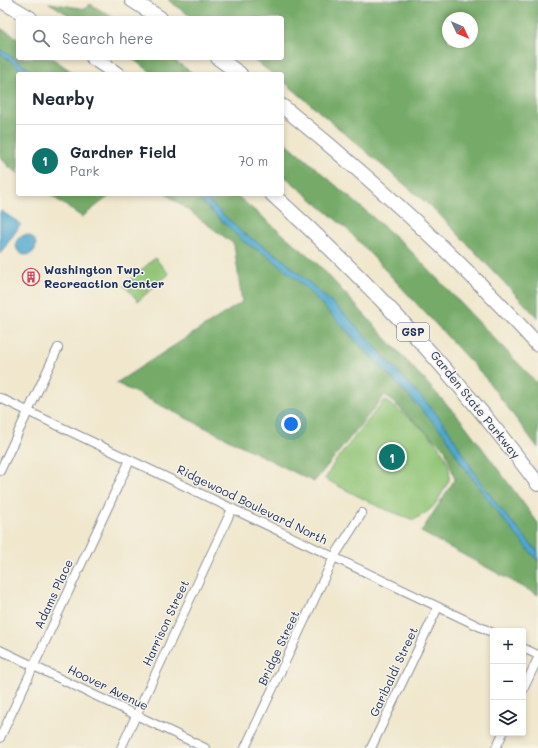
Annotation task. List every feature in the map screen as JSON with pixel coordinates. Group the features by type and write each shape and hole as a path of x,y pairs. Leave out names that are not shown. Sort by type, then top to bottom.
{"highway":[{"path":"0,0 27,16"},
{"path":"132,0 157,16"},
{"path":"96,60 114,72"},
{"path":"221,60 237,72"},
{"path":"284,108 365,175 418,224 471,274 538,344"},
{"name":"Garden State Parkway","path":"274,196 332,248 414,332 480,409 538,484"}],"street":[{"path":"0,471 58,348"},
{"name":"Ridgewood Boulevard North","path":"0,398 490,632"},
{"name":"Adams Place","path":"0,738 130,460"},
{"name":"Harrison Street","path":"121,748 232,509"},
{"path":"334,558 362,513"},
{"name":"Bridge Street","path":"245,748 334,558"},
{"name":"Garibaldi Street","path":"371,748 438,607"},
{"path":"526,649 538,655"},
{"name":"Hoover Avenue","path":"0,650 205,748"},
{"path":"526,684 538,658"},
{"path":"496,748 502,736"}],"green space":[{"path":"168,0 538,0 538,318 437,212 284,82 284,72 270,72 254,60 284,60 284,16 190,16"},
{"path":"49,3 86,9 90,4 111,16 71,16"},
{"path":"0,28 16,37 16,60 55,60 72,72 16,72 16,172 8,166 0,156"},
{"path":"134,60 174,60 191,72 151,72"},
{"path":"284,141 405,245 538,384 538,448 484,376 348,230 284,176"},
{"path":"52,196 109,196 82,217"},
{"path":"169,196 237,196 317,263 462,421 538,523 538,595 421,532 455,479 445,449 385,395 314,482 116,383 242,302 234,244"},
{"path":"155,258 169,274 138,301 124,285"},
{"path":"384,400 416,423 427,434 445,456 449,468 449,480 435,505 414,520 379,507 325,479 334,463"}],"water":[{"path":"0,49 33,72 24,72 0,53"},
{"path":"195,196 203,196 243,233 280,257 346,315 434,411 448,429 479,480 498,506 538,552 538,561 500,516 461,463 445,435 301,283 269,257 244,242"},
{"path":"1,211 21,224 0,254 0,213"},
{"path":"26,235 33,238 36,245 33,252 26,255 19,252 16,245 19,238"}],"place":[{"name":"Washington Twp. Recreaction Center","path":"31,277"},
{"name":"Gardner Field","path":"392,457"}]}
